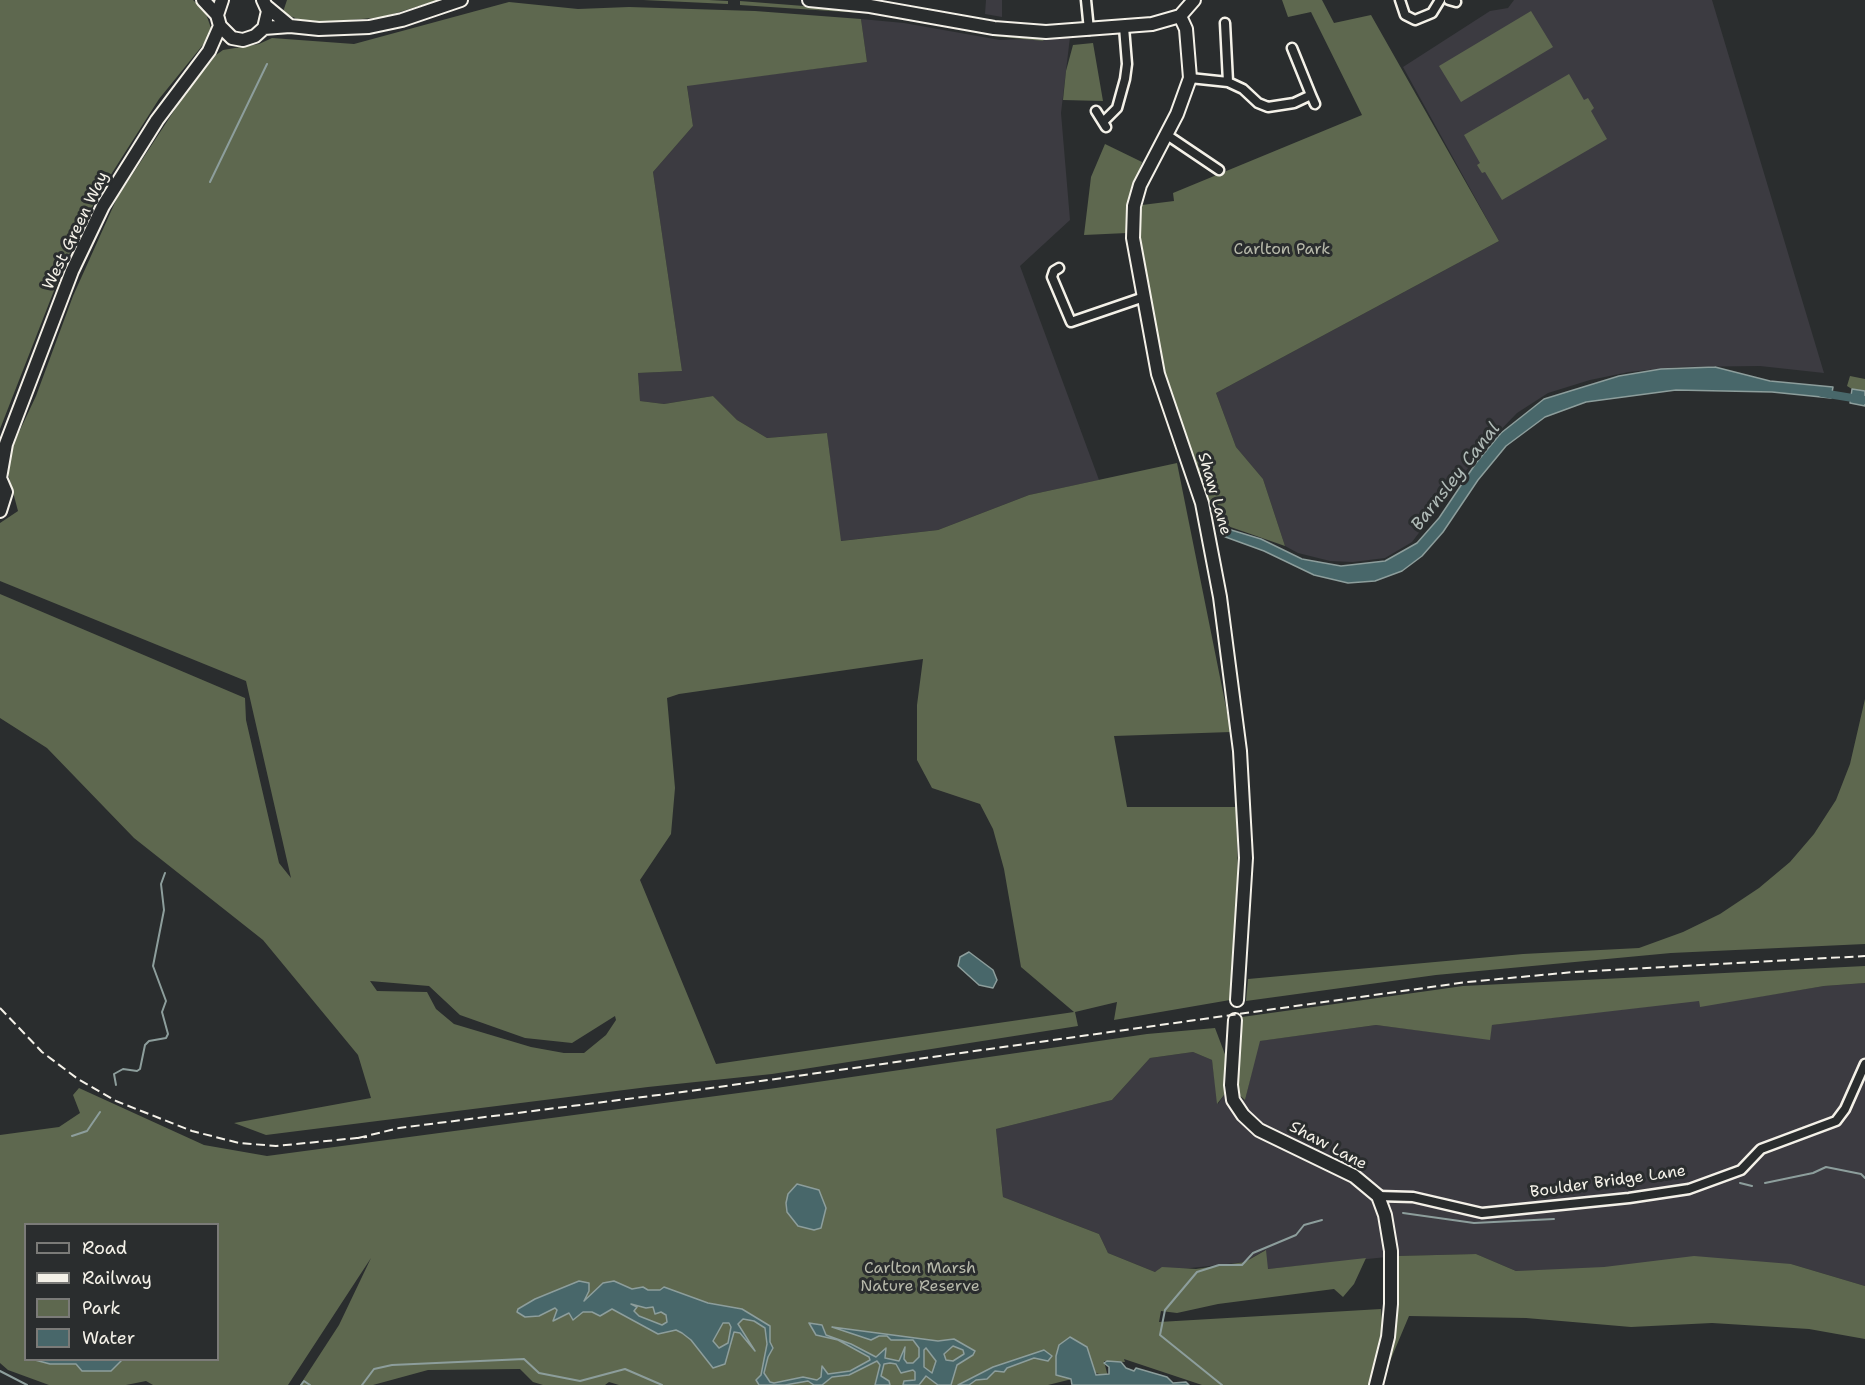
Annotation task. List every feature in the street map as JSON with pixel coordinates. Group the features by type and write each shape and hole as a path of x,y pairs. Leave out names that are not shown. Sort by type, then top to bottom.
{"street":[{"path":"203,0 227,35 237,39"},
{"name":"West Green Way","path":"0,512 6,492 0,478 3,447 72,271 103,206 157,120 209,51 222,0"},
{"name":"West Green Way","path":"209,51 237,39 255,36 264,28 369,27 402,20 461,0"},
{"path":"809,0 870,6 994,28 1046,32 1152,24 1180,16 1194,0"},
{"path":"1086,0 1089,30"},
{"path":"1400,0 1405,15 1415,20 1432,13 1440,0"},
{"path":"265,3 290,26"},
{"path":"264,28 268,17 265,3"},
{"name":"Shaw Lane","path":"1180,16 1188,38 1190,78 1186,94 1167,135 1146,172 1134,206 1134,256 1158,374 1202,503 1220,597 1240,751 1246,858 1237,1000"},
{"path":"1225,23 1228,82"},
{"path":"1096,111 1104,124 1117,108 1127,64 1124,27"},
{"path":"1292,48 1315,104"},
{"path":"1190,78 1228,82 1243,89 1258,103 1268,107 1294,104 1311,95"},
{"path":"1167,135 1219,170"},
{"path":"1059,268 1054,271 1052,277 1071,322 1144,297"},
{"name":"Shaw Lane","path":"1235,1020 1231,1086 1233,1100 1243,1116 1259,1130 1354,1176 1378,1196"},
{"name":"Boulder Bridge Lane","path":"1378,1196 1413,1197 1482,1213 1629,1198 1689,1189 1741,1170 1761,1149 1836,1121 1845,1108 1865,1064"},
{"path":"1376,1385 1388,1337 1392,1271 1385,1215 1378,1196"}],"shaded area":[{"path":"986,0 1002,0 1002,17 985,14"},
{"path":"1514,0 1712,0 1824,373 1760,366 1677,367 1629,372 1590,380 1548,393 1517,413 1484,447 1412,542 1385,558 1353,562 1330,561 1298,553 1285,546 1263,479 1236,447 1216,393 1499,241 1403,67 1490,11 1508,8"},
{"path":"861,19 904,23 1000,40 1070,37 1061,113 1070,220 1020,266 1099,480 1029,495 938,530 840,541 827,433 767,438 737,420 713,396 664,404 640,401 638,373 682,371 653,172 693,126 687,85 867,62"},
{"path":"1865,983 1865,1286 1791,1264 1516,1271 1476,1254 1397,1256 1267,1269 1265,1250 1245,1262 1155,1272 1108,1253 1099,1234 1003,1197 996,1129 1112,1100 1150,1058 1193,1052 1212,1060 1218,1104 1224,1095 1245,1100 1259,1041 1376,1025 1489,1039 1492,1025 1699,1000 1700,1006 1824,986"}],"green space":[{"path":"0,0 193,0 205,11 211,28 206,41 159,99 98,195 64,265 0,429"},
{"path":"287,0 439,0 383,17 329,22 300,20 288,15 283,12"},
{"path":"643,0 709,0 728,1 728,4"},
{"name":"Carlton Park","path":"1282,0 1322,0 1334,23 1371,15 1499,241 1216,393 1236,447 1263,479 1285,546 1216,522 1157,354 1138,232 1142,205 1174,201 1173,193 1362,115 1311,12 1288,17"},
{"path":"740,1 855,10 861,13 740,5"},
{"path":"509,2 578,9 629,7 755,11 861,19 867,62 687,86 693,126 653,172 682,371 638,373 640,401 664,404 713,396 737,420 767,438 827,433 841,541 938,530 1029,495 1177,463 1231,732 1114,736 1127,807 1236,807 1238,873 1230,1000 1114,1020 1117,1002 1075,1012 1078,1026 772,1074 648,1087 266,1135 234,1123 371,1098 358,1055 263,940 134,838 47,748 0,718 0,594 245,698 246,720 279,863 291,878 246,681 0,581 0,523 18,511 5,462 36,396 73,296 117,198 185,94 216,55 223,50 259,44 272,38 354,44","holes":["923,659 917,705 917,760 932,788 980,804 993,829 1004,869 1021,967 1074,1012 716,1064 640,880 671,834 675,788 667,698 679,694","370,981 429,986 460,1015 525,1038 572,1043 615,1016 616,1020 606,1035 584,1053 564,1053 531,1047 454,1024 436,1009 427,992 377,991"]},
{"path":"1531,11 1553,47 1461,102 1439,66"},
{"path":"993,33 1040,38 1044,41 992,36"},
{"path":"1093,43 1103,101 1063,100 1066,71 1073,45"},
{"path":"1569,74 1584,100 1588,98 1594,108 1591,111 1607,139 1502,200 1485,172 1482,173 1477,165 1480,163 1464,135"},
{"path":"1105,144 1142,162 1128,205 1127,233 1084,235 1091,177"},
{"path":"1850,376 1865,379 1865,391 1847,386"},
{"path":"1865,699 1865,944 1671,953 1436,975 1246,1001 1248,979 1523,954 1639,948 1683,932 1720,914 1759,888 1790,862 1814,834 1836,800 1850,764"},
{"path":"1865,966 1865,983 1824,986 1700,1007 1699,1001 1492,1025 1490,1040 1376,1025 1260,1041 1245,1100 1238,1094 1242,1017 1463,986"},
{"name":"Carlton Marsh Nature Reserve","path":"1215,1028 1226,1057 1224,1095 1217,1104 1212,1060 1193,1052 1150,1058 1112,1100 996,1129 1003,1197 1099,1234 1108,1253 1155,1272 1162,1267 1196,1269 1245,1262 1266,1250 1268,1269 1366,1258 1354,1284 1343,1297 1334,1289 1218,1304 1177,1313 1161,1311 1159,1322 1381,1309 1383,1335 1373,1385 1202,1385 1124,1359 1125,1362 1104,1361 1108,1377 1096,1373 1048,1385 619,1385 609,1382 605,1385 543,1385 533,1382 520,1369 428,1370 373,1385 300,1385 339,1325 371,1258 288,1385 153,1385 146,1381 126,1385 49,1385 8,1370 0,1363 0,1135 59,1127 80,1113 73,1095 79,1088 204,1145 267,1156 776,1088 1147,1034"},
{"path":"1476,1254 1516,1271 1604,1267 1694,1256 1791,1264 1865,1286 1865,1339 1809,1329 1712,1323 1631,1327 1526,1318 1409,1316 1385,1373 1397,1318 1397,1256"}],"water":[{"name":"Barnsley Canal","path":"1715,367 1770,381 1833,387 1831,398 1772,392 1676,390 1586,402 1545,417 1506,446 1478,480 1443,532 1422,556 1402,571 1375,581 1348,583 1314,575 1264,551 1220,535 1218,526 1261,539 1302,559 1341,566 1385,561 1417,543 1439,518 1476,463 1501,433 1544,399 1619,376 1661,369"},
{"path":"1852,389 1865,391 1865,406 1850,403"},
{"path":"969,952 993,970 997,980 993,988 979,985 958,966 960,957"},
{"path":"797,1184 819,1190 826,1208 821,1228 814,1230 798,1226 787,1212 788,1194"},
{"path":"579,1281 589,1283 589,1291 584,1301 603,1283 614,1281 632,1289 643,1287 648,1290 660,1290 664,1287 708,1303 742,1309 770,1326 770,1342 773,1348 764,1373 770,1382 774,1383 803,1377 817,1380 821,1377 822,1366 828,1374 850,1371 870,1360 869,1357 838,1340 816,1335 809,1323 822,1325 826,1335 851,1344 876,1357 886,1348 885,1358 899,1361 905,1347 904,1359 907,1363 913,1363 919,1357 919,1348 913,1340 891,1340 887,1336 879,1336 871,1340 832,1327 938,1341 954,1339 975,1351 973,1355 957,1365 951,1385 938,1385 926,1376 919,1385 903,1385 904,1381 915,1380 915,1372 913,1370 901,1373 896,1364 890,1363 884,1364 881,1376 889,1381 890,1385 875,1385 880,1365 877,1361 849,1375 832,1377 822,1385 814,1385 808,1381 785,1385 759,1385 756,1380 761,1375 767,1344 765,1328 754,1321 743,1319 738,1324 755,1351 740,1333 734,1332 725,1364 713,1368 691,1340 682,1333 676,1330 658,1334 612,1309 600,1316 592,1312 583,1312 573,1320 569,1313 553,1321 557,1310 555,1308 539,1316 525,1317 517,1312 518,1309 535,1299","holes":["631,1304 646,1308 653,1307 655,1314 661,1312 666,1315 667,1322 662,1325 639,1316 634,1311 637,1307","723,1323 729,1323 731,1327 728,1343 719,1348 713,1341","953,1346 963,1350 964,1354 953,1361 946,1360 944,1354","926,1348 936,1361 932,1373 924,1367"]},
{"path":"1070,1337 1087,1347 1096,1375 1109,1374 1109,1367 1104,1363 1107,1361 1121,1362 1126,1368 1134,1371 1136,1368 1167,1377 1173,1383 1186,1382 1189,1385 1072,1385 1071,1379 1056,1375 1056,1356 1059,1345"},
{"path":"1044,1350 1052,1356 1048,1361 1034,1358 1007,1368 1004,1372 995,1371 987,1379 976,1380 969,1385 958,1385 993,1367"},
{"path":"39,1361 121,1361 111,1371 82,1371 76,1364 50,1364"}],"waterway":[{"path":"210,182 267,64"},
{"name":"Barnsley Canal","path":"1822,393 1865,400"},
{"path":"116,1085 114,1074 123,1069 137,1071 140,1069 145,1045 149,1041 166,1038 168,1034 162,1012 166,1001 153,966 164,910 161,884 165,873"},
{"path":"72,1136 87,1131 100,1112"},
{"path":"1765,1183 1813,1173 1826,1167 1861,1174 1865,1178"},
{"path":"1740,1183 1752,1186"},
{"path":"1403,1213 1474,1223 1554,1219"},
{"path":"1222,1385 1160,1335 1165,1310 1197,1272 1219,1265 1242,1265 1253,1253 1296,1235 1304,1225 1322,1220"},
{"path":"362,1385 374,1369 392,1365 524,1359 539,1373 580,1381 625,1369 662,1385"},
{"path":"0,1371 27,1385"},
{"path":"301,1385 304,1381 310,1385"}],"railway":[{"path":"358,1138 399,1128 690,1091 1467,982 1574,972 1865,956"},
{"path":"0,1008 42,1052 78,1079 116,1101 192,1131 239,1143 276,1146 367,1137"}]}
